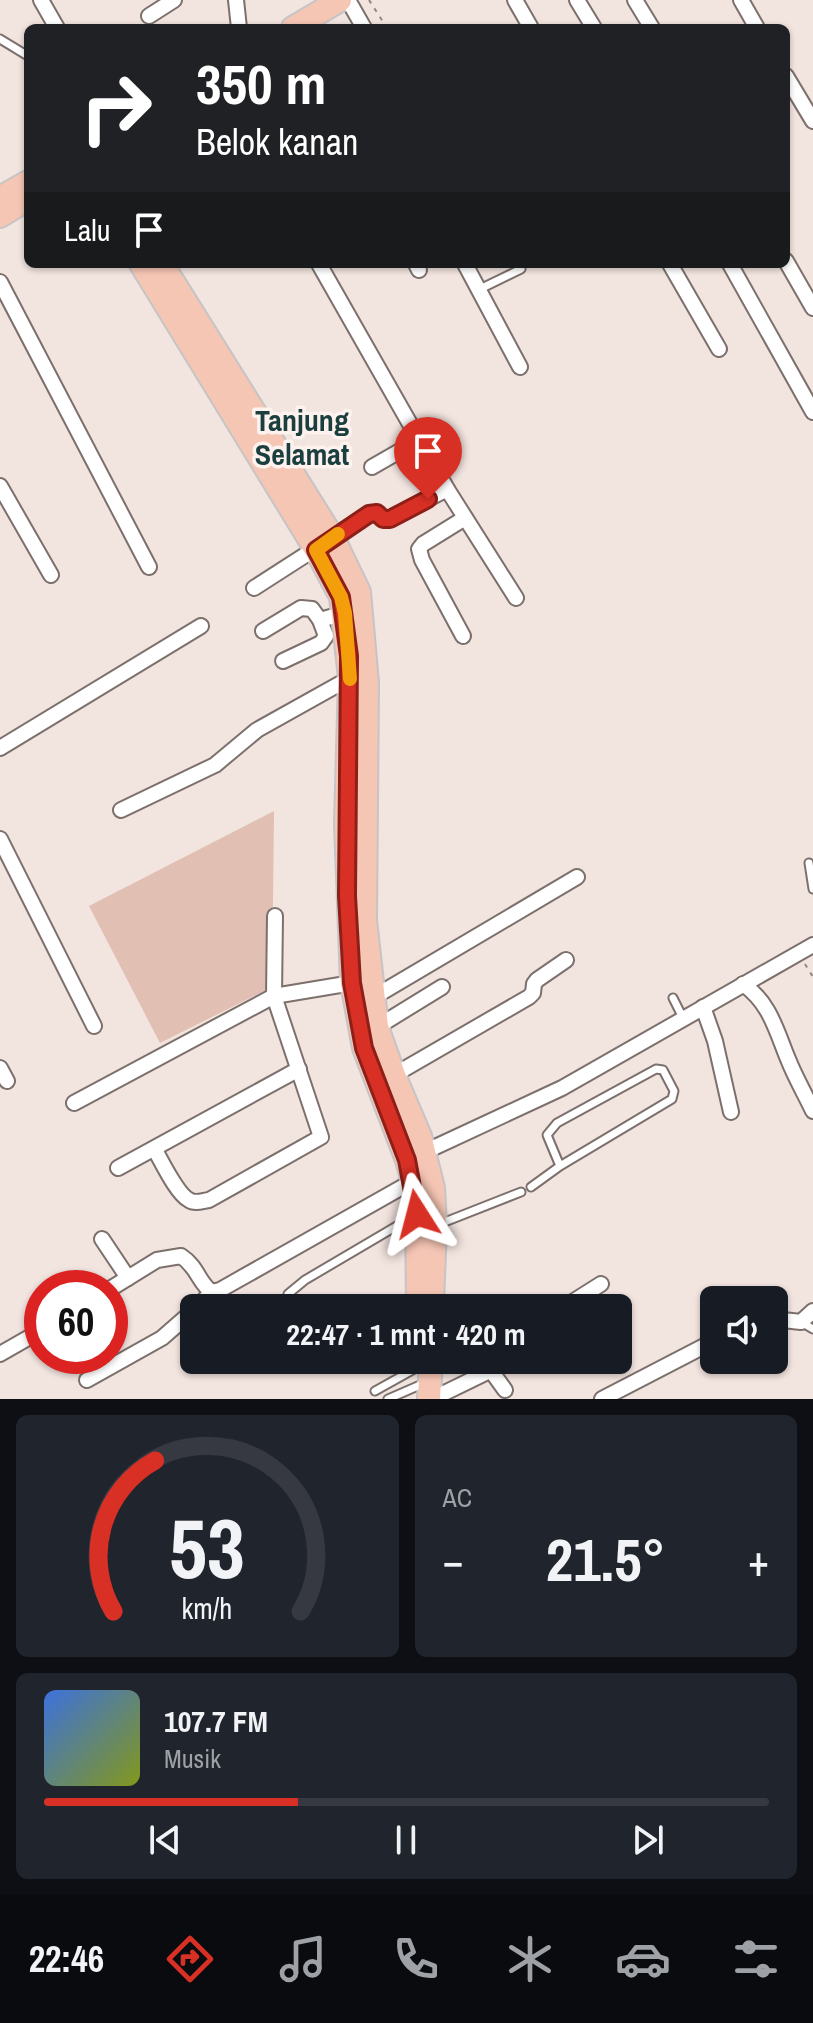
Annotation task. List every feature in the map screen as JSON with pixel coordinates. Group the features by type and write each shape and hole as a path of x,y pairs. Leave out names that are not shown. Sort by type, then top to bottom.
{"main road":[{"path":"319,21 340,0"},
{"path":"0,198 24,184"},
{"path":"0,216 24,201"},
{"path":"144,268 324,544 359,592 367,683 365,920 352,983 364,1048 415,1164 429,1216 420,1294"},
{"path":"164,268 324,544 341,597 350,678 346,824 360,950 374,997 377,1027 394,1075 429,1216 432,1294"}],"street":[{"path":"41,0 55,24"},
{"path":"149,16 174,0"},
{"path":"236,0 239,24"},
{"path":"348,0 362,24"},
{"path":"515,0 529,24"},
{"path":"577,0 592,24"},
{"path":"635,0 650,24"},
{"path":"741,0 755,24"},
{"path":"790,83 813,121"},
{"path":"321,268 447,489 516,598"},
{"path":"467,268 520,367"},
{"path":"672,268 719,349"},
{"path":"732,268 813,412"},
{"path":"790,268 813,308"},
{"path":"0,282 149,567"},
{"path":"372,467 419,440"},
{"path":"0,486 51,575"},
{"path":"254,588 369,514 377,513 383,519 390,519 447,489"},
{"path":"463,636 419,549 465,518"},
{"path":"263,631 301,608 312,609 320,620 326,636 324,640 283,661"},
{"path":"320,620 345,613"},
{"path":"0,748 201,626"},
{"path":"121,810 215,765 257,730 350,678"},
{"path":"0,839 94,1026"},
{"path":"374,997 577,877"},
{"path":"155,1150 182,1194 195,1202 209,1200 319,1140 321,1133 274,996 275,916"},
{"path":"128,1278 157,1260 181,1256 192,1263 207,1289 212,1292 220,1290 415,1164 562,1088 813,945"},
{"path":"394,1075 529,997 537,980 566,960"},
{"path":"74,1103 274,996 352,983"},
{"path":"743,984 768,1010 813,1111"},
{"path":"377,1027 442,987"},
{"path":"703,1007 724,1071 731,1112"},
{"path":"118,1168 299,1069"},
{"path":"102,1239 123,1270"},
{"path":"585,1294 601,1284"},
{"path":"807,1326 813,1311"},
{"path":"87,1380 162,1338 180,1322"},
{"path":"0,1354 24,1340"},
{"path":"602,1399 700,1348"},
{"path":"424,1381 477,1374"},
{"path":"493,1374 505,1390"}],"lane":[{"path":"0,39 24,54"},
{"path":"480,289 521,269"},
{"path":"809,863 813,889"},
{"path":"673,998 683,1018"},
{"path":"531,1187 560,1166 672,1099 674,1091 663,1070 656,1069 557,1123 547,1135 560,1166"},
{"path":"288,1294 305,1280 429,1216 521,1192"},
{"path":"375,1391 424,1381"},
{"path":"388,1399 424,1381"}],"path":[{"path":"369,0 384,24"}],"shaded area":[{"path":"274,811 272,987 160,1043 89,906"}],"slow traffic":[{"path":"338,534 316,550 341,597 350,679"}],"district":[{"name":"Tanjung Selamat","path":"302,438"}],"route":[{"path":"417,1214 407,1160 364,1048 352,983 346,824 349,656 341,597 316,550 369,514 377,513 383,519 390,519 428,499"}]}
